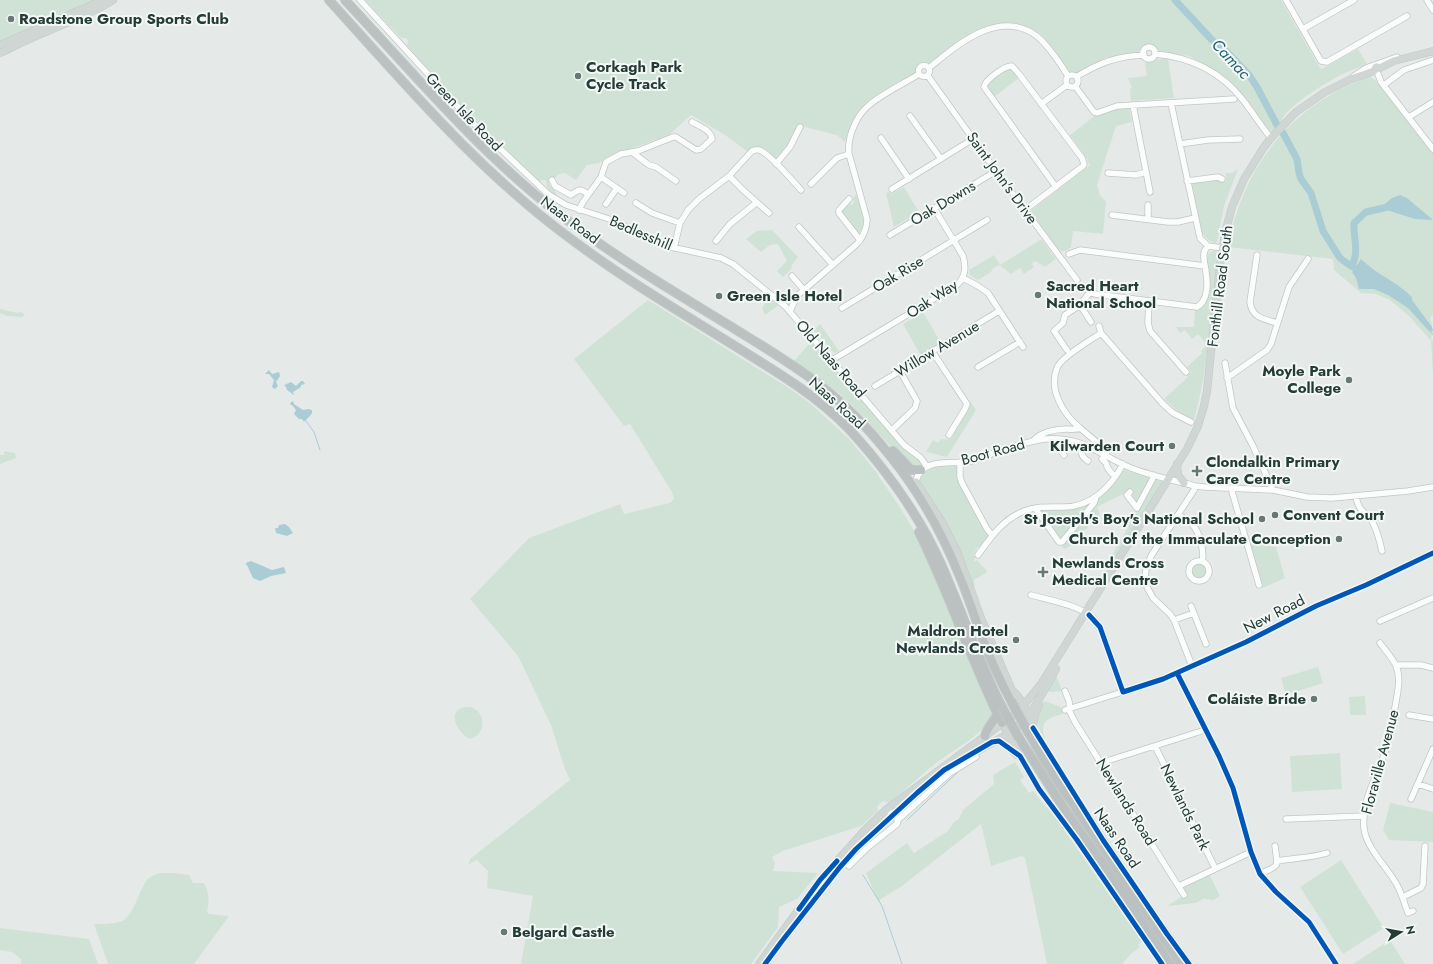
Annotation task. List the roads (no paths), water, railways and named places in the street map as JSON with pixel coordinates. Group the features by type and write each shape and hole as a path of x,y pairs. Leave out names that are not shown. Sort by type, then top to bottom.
{"highway":[{"path":"321,0 353,26"},
{"name":"Naas Road","path":"329,0 489,172 545,220 611,268 796,386 849,429 892,480 920,523 941,563 1000,710 1042,775 1124,894 1169,964"},
{"name":"Naas Road","path":"344,0 482,146 546,203 573,225 619,257 761,345 820,385 858,418 890,454 922,501 949,551 985,645 1028,722 1053,774 1181,964"},
{"path":"858,418 875,431 911,470 924,468"},
{"path":"901,470 914,484 938,522 952,547 969,588"},
{"path":"1000,710 1005,728"},
{"path":"985,736 986,730 995,720 1000,710"},
{"path":"1134,921 1169,964"},
{"path":"1167,934 1188,964"}],"main road":[{"path":"0,45 102,0"},
{"path":"0,53 45,32 83,17 100,9 113,0"},
{"name":"Fonthill Road South","path":"1005,728 1048,672 1087,614 1122,558 1126,548 1192,438 1204,406 1209,376 1222,248 1227,225 1237,194 1255,160 1271,138 1296,112 1325,92 1351,79 1377,71 1394,61 1431,51"},
{"path":"1177,464 1178,474 1184,483"},
{"path":"916,482 950,536 963,566 969,588 992,646 1028,722 1035,714 1046,685"},
{"name":"Fonthill Road South","path":"1005,728 1028,722 1046,685 1087,614"},
{"path":"1013,691 1015,700 1022,707"},
{"path":"1015,700 1030,697"},
{"name":"Naas Road","path":"1028,722 1089,818 1167,934"},
{"path":"759,964 820,880 865,830 887,809 985,736 1005,728"},
{"path":"765,964 840,867 870,835 896,818 917,793 944,770 992,742 1005,728"},
{"path":"962,753 989,739 1005,728"},
{"path":"1005,728 1039,789 1134,921 1162,964"},
{"path":"992,742 1002,742 1020,756"},
{"path":"887,809 896,808 912,795 917,793"},
{"path":"865,830 887,816 896,818"}],"street":[{"name":"Green Isle Road","path":"360,0 472,122 524,173 548,194 566,205 579,210"},
{"path":"1286,0 1321,61 1327,62 1407,16"},
{"path":"1303,29 1354,0"},
{"path":"1427,0 1433,10"},
{"path":"928,68 957,46 980,32 992,28 1011,26 1024,30 1039,38 1068,76"},
{"path":"1351,79 1366,68 1386,60 1413,53 1431,51"},
{"path":"1068,76 1071,75 1076,77 1094,66 1128,55 1144,54 1145,58 1149,59 1154,57 1155,54 1170,55 1196,63 1219,77 1236,92 1271,138"},
{"path":"1384,85 1404,70 1433,60"},
{"path":"919,74 919,69 922,66 926,66 928,68"},
{"path":"1025,210 1056,186 1084,164 1082,158 1012,66 1007,66 984,85 988,94 1056,186"},
{"path":"919,74 924,77 928,76 930,71 928,68"},
{"path":"1377,71 1381,82 1433,149"},
{"path":"790,311 797,296 860,240 866,230 866,214 849,152 850,135 866,107 919,74"},
{"name":"Saint John's Drive","path":"928,76 996,171 1078,280"},
{"path":"1067,84 1066,79 1068,76"},
{"path":"1075,86 1077,82 1076,77"},
{"path":"1067,84 1070,86 1075,86 1094,112 1097,113 1113,107 1234,99"},
{"path":"1041,104 1067,84"},
{"path":"1409,117 1433,102"},
{"path":"1171,103 1200,238 1208,246 1222,248"},
{"path":"1133,105 1150,192"},
{"path":"910,116 941,159"},
{"path":"579,210 582,202 602,177 606,162 621,154 643,149 673,137 676,137 696,150 701,149 712,139 712,135 710,132 692,122"},
{"path":"776,164 790,147 800,127"},
{"path":"881,138 909,179"},
{"path":"892,189 973,139"},
{"path":"1180,144 1208,140 1240,139"},
{"path":"674,248 680,223 688,210 699,199 729,176 752,151 759,150 776,164 801,190"},
{"path":"632,152 649,165 656,167 676,181"},
{"path":"811,184 837,158 849,152"},
{"name":"Oak Downs","path":"890,235 996,171"},
{"path":"1108,173 1136,175 1146,172"},
{"path":"729,176 756,203 769,213"},
{"path":"602,177 624,193"},
{"path":"1187,181 1218,177 1222,178"},
{"path":"552,180 555,186 571,195 578,190 588,194"},
{"path":"606,204 617,188"},
{"path":"849,199 839,210 839,213 860,240"},
{"path":"636,203 652,213 680,223"},
{"path":"716,241 730,224 756,203"},
{"path":"1148,205 1148,219"},
{"name":"Oak Way","path":"832,360 957,285 963,278 965,263 963,256 934,208"},
{"name":"Bedlesshill","path":"579,210 612,220 653,241 674,248 726,260"},
{"path":"1112,215 1178,222 1195,218"},
{"name":"Oak Rise","path":"842,308 987,220"},
{"path":"799,227 833,265"},
{"path":"1084,287 1095,294 1197,307 1201,305 1206,294 1207,274 1203,254 1208,246"},
{"path":"1069,254 1080,250 1205,266"},
{"path":"1257,255 1250,302 1251,309 1254,314 1260,318 1277,323"},
{"path":"1227,378 1267,350 1271,344 1288,286 1308,259"},
{"name":"Old Naas Road","path":"726,260 780,300 908,448 921,458 924,468"},
{"path":"792,276 804,290"},
{"path":"963,278 985,290 1021,345 978,367"},
{"path":"1067,350 1054,331 1063,323 1063,318 1065,315 1080,306 1090,292"},
{"path":"780,300 797,296"},
{"path":"1149,301 1148,327 1186,372"},
{"path":"1080,306 1091,322"},
{"name":"Willow Avenue","path":"875,386 999,311"},
{"path":"1099,326 1101,333 1163,404 1173,414 1191,422"},
{"path":"1101,333 1065,358 1057,368 1055,379 1060,404 1072,420 1106,450 1105,457"},
{"path":"932,351 967,404 949,435"},
{"path":"1225,363 1229,391 1234,408 1273,490"},
{"path":"892,430 915,408 917,404 915,397 900,371"},
{"path":"1033,441 1036,437 1058,429 1077,430 1080,428"},
{"path":"1057,439 1058,447 1064,455"},
{"name":"Boot Road","path":"924,468 941,462 976,460 1033,441 1057,439 1081,444 1105,457 1123,464 1154,475 1195,486 1273,490 1316,498 1403,492 1431,486"},
{"path":"1081,444 1080,449 1082,454 1088,461"},
{"name":"Boot Road","path":"1105,457 1107,466 1111,473 1115,476"},
{"path":"960,462 960,477 962,483 987,529 992,535"},
{"path":"978,555 992,535 1007,520 1024,511 1035,508 1078,506 1089,502 1096,497 1115,476 1123,464"},
{"path":"916,482 924,468"},
{"path":"1130,492 1127,495 1137,508 1154,475"},
{"path":"1192,666 1174,620 1170,614 1153,598 1147,587 1145,578 1146,569 1152,556 1194,491 1195,486"},
{"path":"1231,488 1259,585"},
{"path":"1356,496 1357,502 1361,509 1373,522 1382,551"},
{"path":"1035,508 1059,542 1062,542 1094,503 1096,497"},
{"path":"1178,514 1192,523 1196,529 1204,556 1202,561"},
{"name":"New Road","path":"1067,709 1123,692 1177,673 1246,642 1316,606 1433,553"},
{"path":"1031,595 1076,608 1087,614 1100,626 1123,692"},
{"path":"1380,621 1433,598"},
{"path":"1191,606 1206,644"},
{"path":"1174,620 1194,613"},
{"name":"Floraville Avenue","path":"1380,643 1396,666 1399,684 1392,725 1383,759 1368,796 1364,816 1364,827 1367,840 1395,880 1403,897 1408,913 1414,911"},
{"path":"1396,666 1421,665 1433,668"},
{"path":"1177,673 1219,756 1233,788 1251,852 1260,874 1308,922 1336,964"},
{"name":"Newlands Road","path":"1065,691 1069,701 1067,709 1184,895"},
{"path":"1409,715 1433,719"},
{"path":"1102,764 1205,730"},
{"name":"Newlands Park","path":"1155,746 1215,868"},
{"path":"1411,799 1433,749"},
{"path":"896,818 950,773 976,757"},
{"path":"1418,784 1433,788"},
{"path":"849,866 867,848 897,824 896,818 887,809"},
{"path":"1286,819 1364,816"},
{"path":"1260,874 1278,864 1275,846"},
{"path":"1403,897 1421,888 1423,884 1425,846"},
{"path":"1179,886 1251,852"},
{"path":"1277,861 1293,858 1300,859 1328,853"}],"water":[{"path":"1400,195 1407,198 1433,220 1415,219 1380,208 1392,198"},
{"path":"1361,259 1412,297 1412,300 1432,327 1433,331 1430,332 1408,308 1388,295 1374,289 1359,289 1356,278 1352,272"},
{"path":"269,370 272,374 279,372 280,376 276,382 278,386 275,389 272,387 274,380 269,374 265,374"},
{"path":"301,381 305,384 301,385 301,387 293,392 294,395 287,390 284,385 291,382 296,386"},
{"path":"293,401 294,404 303,410 312,410 312,414 304,422 294,414 296,410 290,403"},
{"path":"285,524 293,533 287,536 276,533 275,528 278,528 279,525"},
{"path":"251,561 272,570 284,567 286,573 271,576 260,581 253,578 246,565 246,563"}],"waterway":[{"name":"Camac","path":"1175,0 1212,40 1223,48 1249,75 1277,125"},
{"name":"Camac","path":"1283,133 1297,159 1301,179 1311,193 1323,231 1340,258 1363,272"},
{"name":"Camac","path":"1351,266 1354,262 1356,251 1354,223 1366,212 1388,207"},
{"path":"306,421 314,432 320,450"},
{"path":"907,820 959,771"},
{"path":"863,875 882,906 902,964"}],"place":[{"name":"Roadstone Group Sports Club","path":"11,19"},
{"name":"Corkagh Park Cycle Track","path":"578,76"},
{"name":"Sacred Heart National School","path":"1038,295"},
{"name":"Green Isle Hotel","path":"719,296"},
{"name":"Moyle Park College","path":"1349,380"},
{"name":"Kilwarden Court","path":"1172,446"},
{"name":"Clondalkin Primary Care Centre","path":"1197,471"},
{"name":"Convent Court","path":"1275,515"},
{"name":"St Joseph's Boy's National School","path":"1262,519"},
{"name":"Church of the Immaculate Conception","path":"1339,539"},
{"name":"Newlands Cross Medical Centre","path":"1043,572"},
{"name":"Maldron Hotel Newlands Cross","path":"1016,640"},
{"name":"Coláiste Bríde","path":"1314,699"},
{"name":"Belgard Castle","path":"504,932"}]}
